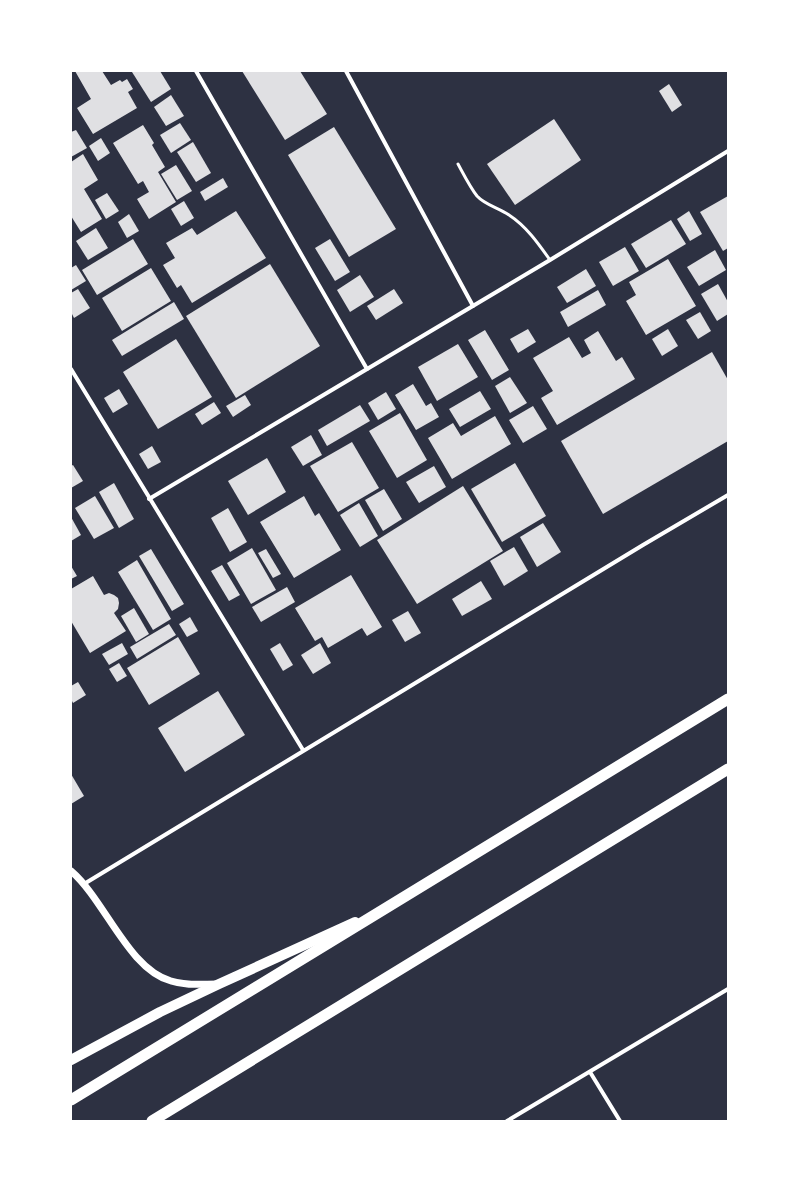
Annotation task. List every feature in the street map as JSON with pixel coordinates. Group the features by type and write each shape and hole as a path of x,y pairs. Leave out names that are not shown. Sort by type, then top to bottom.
{"highway":[{"path":"71,1100 728,699"},
{"path":"152,1121 728,769"}],"main road":[{"path":"71,1060 160,1012 386,908"}],"street":[{"path":"196,71 367,369"},
{"path":"346,71 473,306"},
{"path":"150,498 550,260 728,151"},
{"path":"71,369 303,750"},
{"path":"84,884 642,545 728,495"},
{"path":"71,871 84,884 140,961 156,975 171,981 186,984 219,984"},
{"path":"507,1121 728,989"},
{"path":"590,1072 620,1121"}],"lane":[{"path":"458,164 477,196 482,201 508,214 524,226 550,260"}],"building":[{"path":"75,71 102,71 111,85 120,80 122,82 127,79 133,89 128,92 137,108 93,134 77,108 91,99"},
{"path":"160,71 171,89 151,102 132,72"},
{"path":"242,71 300,71 327,114 285,140"},
{"path":"669,84 682,105 672,112 659,91"},
{"path":"171,95 184,116 166,126 154,107"},
{"path":"554,119 581,160 515,205 487,164"},
{"path":"180,123 191,140 171,153 160,135"},
{"path":"143,125 154,143 152,145 165,167 158,172 176,202 149,219 137,199 149,192 143,181 138,184 113,143"},
{"path":"334,127 396,229 349,257 288,155"},
{"path":"76,130 87,148 71,157 71,132"},
{"path":"101,138 110,153 98,161 89,146"},
{"path":"193,142 211,173 196,182 177,152"},
{"path":"83,154 98,180 84,189 102,219 81,232 71,216 71,162"},
{"path":"176,165 192,191 177,200 161,174"},
{"path":"223,178 228,187 205,201 200,192"},
{"path":"107,193 119,211 106,219 95,200"},
{"path":"728,196 728,248 723,251 700,212"},
{"path":"184,201 194,218 181,226 171,209"},
{"path":"236,211 266,258 192,303 181,285 177,288 163,265 175,258 166,243 192,228 197,235"},
{"path":"689,211 702,234 690,241 677,219"},
{"path":"129,214 139,231 127,238 118,222"},
{"path":"671,220 686,244 646,268 631,244"},
{"path":"96,228 108,248 88,260 76,241"},
{"path":"133,239 148,264 97,295 82,270"},
{"path":"330,239 350,272 335,281 315,248"},
{"path":"625,247 639,271 613,286 599,262"},
{"path":"715,250 726,270 699,286 687,267"},
{"path":"668,259 696,306 646,335 626,301 636,295 629,282"},
{"path":"270,264 320,346 236,398 186,316"},
{"path":"76,265 86,281 71,290 71,268"},
{"path":"151,268 171,301 122,331 102,298"},
{"path":"586,269 596,286 567,303 557,287"},
{"path":"360,275 374,297 350,312 337,290"},
{"path":"718,284 728,302 728,314 717,321 701,294"},
{"path":"78,289 90,308 74,318 71,312 71,293"},
{"path":"394,289 403,303 376,320 367,306"},
{"path":"598,290 606,305 568,327 560,312"},
{"path":"174,302 184,319 122,356 112,340"},
{"path":"700,312 711,331 698,339 686,320"},
{"path":"528,329 536,342 518,353 510,339"},
{"path":"668,329 678,346 662,356 652,339"},
{"path":"485,330 509,370 492,380 468,340"},
{"path":"598,331 616,361 622,357 635,379 557,425 541,398 553,391 533,358 569,337 582,358 591,353 584,340"},
{"path":"176,339 212,397 158,429 123,372"},
{"path":"458,344 478,377 437,401 418,367"},
{"path":"712,352 728,380 728,441 603,514 561,441"},
{"path":"510,377 527,403 510,413 495,386"},
{"path":"413,384 426,406 431,403 439,417 416,430 395,395"},
{"path":"119,389 128,404 113,413 104,398"},
{"path":"480,391 491,409 460,427 449,409"},
{"path":"386,392 396,409 378,420 368,403"},
{"path":"245,395 251,405 233,417 226,406"},
{"path":"214,402 221,413 202,425 195,414"},
{"path":"360,405 370,421 327,446 318,430"},
{"path":"533,406 547,429 523,443 509,420"},
{"path":"400,413 427,460 397,478 369,431"},
{"path":"495,416 511,444 452,479 428,438 453,423 461,436"},
{"path":"311,435 322,455 303,466 291,447"},
{"path":"352,442 379,488 338,512 310,466"},
{"path":"152,446 161,462 148,469 139,454"},
{"path":"267,458 286,492 248,515 228,481"},
{"path":"515,463 546,516 502,542 471,489"},
{"path":"73,465 83,481 71,488 71,466"},
{"path":"434,466 446,487 419,503 406,482"},
{"path":"114,483 134,519 119,528 99,492"},
{"path":"463,486 503,551 417,604 377,540"},
{"path":"384,489 402,519 383,531 365,500"},
{"path":"95,496 114,528 94,539 75,508"},
{"path":"304,496 315,516 319,513 341,550 294,578 260,522"},
{"path":"359,503 378,536 360,547 340,515"},
{"path":"228,508 247,542 230,552 211,518"},
{"path":"71,517 81,535 71,541"},
{"path":"543,523 561,552 537,567 520,537"},
{"path":"514,547 528,571 504,586 490,561"},
{"path":"252,548 276,590 251,604 227,563"},
{"path":"151,549 184,604 172,611 139,556"},
{"path":"266,549 281,574 273,578 258,553"},
{"path":"137,560 171,619 153,630 118,572"},
{"path":"222,565 240,595 229,601 211,571"},
{"path":"71,566 77,576 71,579"},
{"path":"351,575 382,627 367,636 362,628 328,648 322,637 315,641 295,608"},
{"path":"93,576 104,595 109,593 118,598 118,609 114,613 126,631 90,653 71,621 71,589"},
{"path":"481,581 492,599 462,616 452,599"},
{"path":"287,587 295,602 261,622 252,607"},
{"path":"134,608 149,634 136,642 121,616"},
{"path":"408,611 421,633 405,642 392,620"},
{"path":"190,617 198,631 187,637 179,624"},
{"path":"169,624 176,635 137,659 130,647"},
{"path":"178,637 200,674 149,705 127,668"},
{"path":"122,643 128,654 109,665 102,654"},
{"path":"280,643 293,665 283,671 270,649"},
{"path":"320,643 331,663 313,674 301,655"},
{"path":"119,663 127,676 117,682 109,669"},
{"path":"78,682 86,695 73,703 71,699 71,686"},
{"path":"218,691 245,735 185,772 158,728"},
{"path":"71,774 84,796 71,804"}]}
